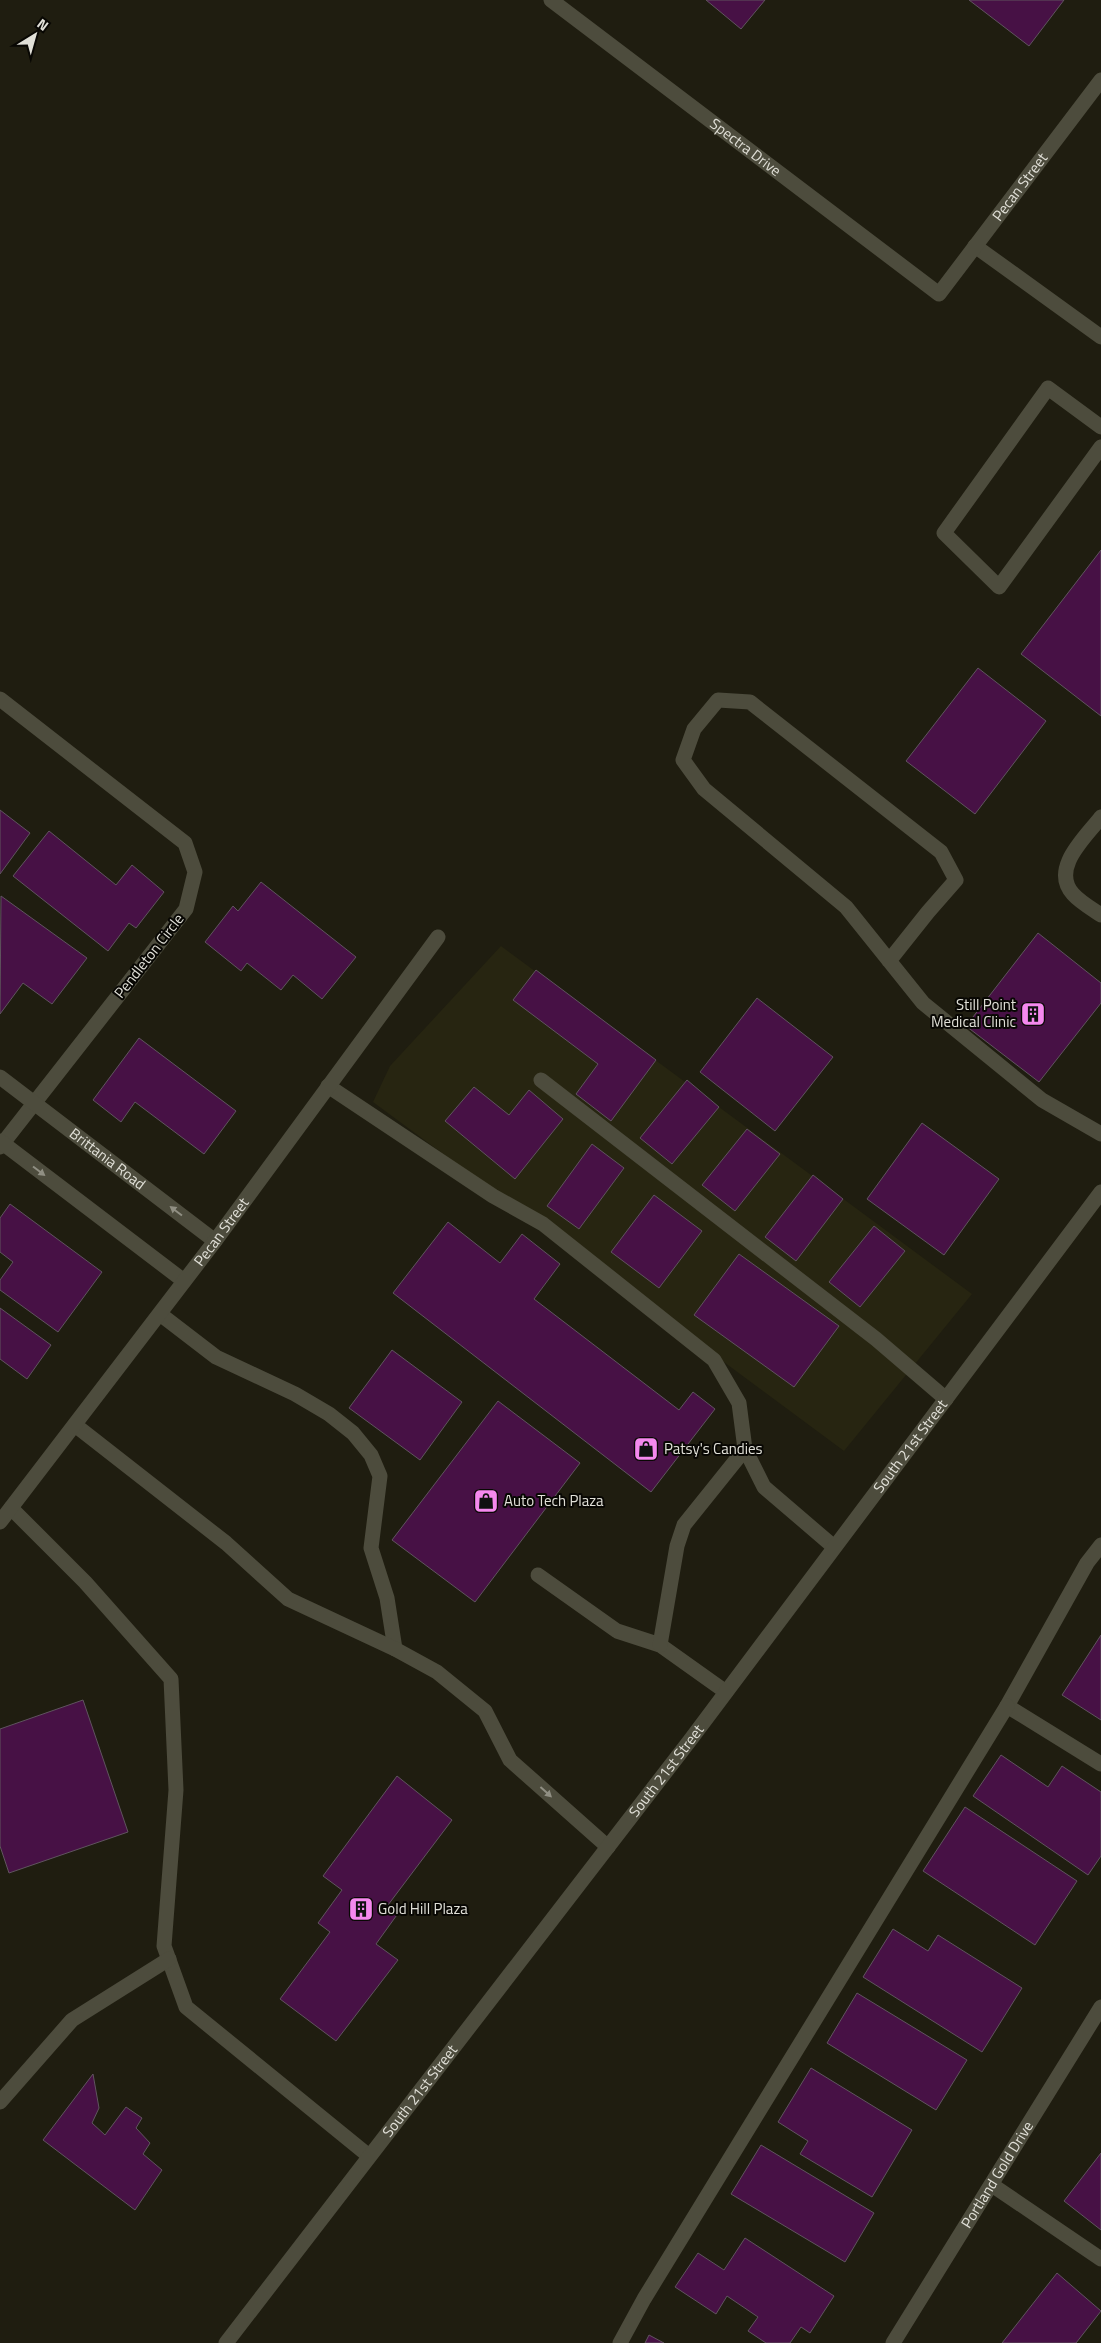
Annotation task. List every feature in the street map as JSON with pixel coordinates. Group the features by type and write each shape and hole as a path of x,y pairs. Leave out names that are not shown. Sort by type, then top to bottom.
{"street":[{"name":"Spectra Drive","path":"551,0 939,294"},
{"name":"Pecan Street","path":"939,294 1101,80"},
{"path":"975,246 1101,337"},
{"path":"1101,426 1048,388 944,533 999,587 1101,448"},
{"name":"Pendleton Circle","path":"0,699 185,843 195,872 186,909 1,1144"},
{"path":"889,961 956,880 941,852 750,702 718,700 694,729 682,760 704,789 846,907 889,961 923,1003 1042,1100 1101,1134"},
{"path":"1101,817 1069,859 1065,871 1067,884 1073,894 1101,915"},
{"name":"Pecan Street","path":"0,1522 215,1241 438,937"},
{"name":"Brittania Road","path":"0,1077 215,1241"},
{"path":"541,1080 876,1339 946,1399"},
{"path":"328,1086 493,1196 543,1224 714,1360 739,1403 745,1449 764,1487 834,1548"},
{"path":"1,1144 184,1281"},
{"name":"South 21st Street","path":"226,2343 726,1692 1101,1192"},
{"path":"160,1314 216,1357 295,1394 330,1414 353,1433 371,1455 380,1476 372,1548 387,1598 395,1649"},
{"path":"75,1425 226,1543 288,1600 395,1649 438,1672 485,1711 510,1760 608,1847"},
{"path":"660,1645 677,1546 684,1525 745,1449"},
{"path":"11,1508 86,1582 171,1679 176,1790 164,1946 186,2007 370,2156"},
{"path":"620,2343 649,2290 1007,1706 1087,1563 1101,1545"},
{"path":"538,1575 617,1631 660,1645 726,1692"},
{"path":"1007,1706 1101,1764"},
{"path":"0,2102 72,2020 168,1959"},
{"name":"Portland Gold Drive","path":"894,2343 1101,2007"},
{"path":"992,2185 1101,2259"}],"shaded area":[{"path":"501,946 972,1294 844,1451 373,1102 390,1066"}],"building":[{"path":"706,0 765,0 741,29"},
{"path":"969,0 1064,0 1029,46"},
{"path":"1101,550 1101,716 1021,654"},
{"path":"978,668 1046,721 975,814 906,761"},
{"path":"0,810 30,833 0,874"},
{"path":"49,831 116,885 132,865 164,892 136,928 129,923 108,951 13,876"},
{"path":"261,882 356,957 322,999 293,975 281,990 247,963 241,971 205,942 233,906 238,911"},
{"path":"1,896 87,958 52,1004 23,983 0,1014"},
{"name":"Still Point Medical Clinic","path":"1038,933 1101,983 1101,1003 1039,1082 966,1026"},
{"path":"536,970 656,1060 611,1121 576,1094 598,1064 513,1000"},
{"path":"757,998 833,1057 775,1131 700,1072"},
{"path":"139,1038 236,1111 204,1154 135,1102 121,1122 93,1100"},
{"path":"687,1080 719,1107 672,1164 640,1138"},
{"path":"474,1087 509,1115 529,1090 563,1119 515,1179 445,1121"},
{"path":"922,1123 999,1179 944,1255 867,1199"},
{"path":"747,1129 780,1154 735,1211 702,1185"},
{"path":"592,1144 624,1168 579,1229 547,1206"},
{"path":"813,1175 843,1199 796,1261 765,1237"},
{"path":"654,1195 702,1231 659,1288 611,1252"},
{"path":"10,1204 102,1272 58,1332 0,1290 0,1280 13,1262 0,1252 0,1218"},
{"path":"448,1222 500,1263 522,1234 560,1264 534,1299 679,1410 693,1392 715,1409 651,1492 393,1293"},
{"path":"874,1226 905,1251 860,1307 829,1282"},
{"path":"739,1254 839,1326 794,1387 694,1315"},
{"path":"0,1308 51,1345 27,1379 0,1359"},
{"path":"392,1350 462,1402 420,1460 349,1408"},
{"name":"Auto Tech Plaza","path":"498,1401 580,1463 475,1602 392,1540"},
{"path":"1101,1635 1101,1720 1062,1695"},
{"path":"83,1700 128,1832 9,1873 0,1846 0,1729"},
{"path":"1001,1755 1048,1787 1062,1766 1101,1792 1101,1856 1088,1875 973,1796"},
{"name":"Gold Hill Plaza","path":"397,1776 452,1820 388,1905 399,1912 376,1944 398,1960 336,2041 280,1999 330,1932 318,1923 342,1890 323,1876"},
{"path":"965,1807 1077,1881 1035,1945 923,1871"},
{"path":"893,1929 928,1951 938,1935 1022,1988 982,2052 863,1977"},
{"path":"857,1993 967,2060 936,2110 827,2043"},
{"path":"811,2068 912,2130 872,2197 800,2154 808,2141 778,2122"},
{"path":"93,2074 99,2108 92,2123 105,2135 126,2107 142,2118 136,2128 150,2143 143,2154 162,2170 135,2210 43,2140"},
{"path":"761,2145 874,2213 845,2262 731,2194"},
{"path":"1101,2153 1101,2230 1064,2201"},
{"path":"745,2238 834,2296 810,2333 801,2327 790,2343 766,2343 748,2331 758,2317 727,2296 716,2314 675,2287 698,2253 724,2270"},
{"path":"1057,2273 1101,2311 1076,2343 1002,2343"},
{"path":"649,2335 664,2343 645,2343"}],"place":[{"name":"Still Point Medical Clinic","path":"1033,1014"},
{"name":"Patsy's Candies","path":"646,1449"},
{"name":"Auto Tech Plaza","path":"486,1501"},
{"name":"Gold Hill Plaza","path":"361,1909"}]}
